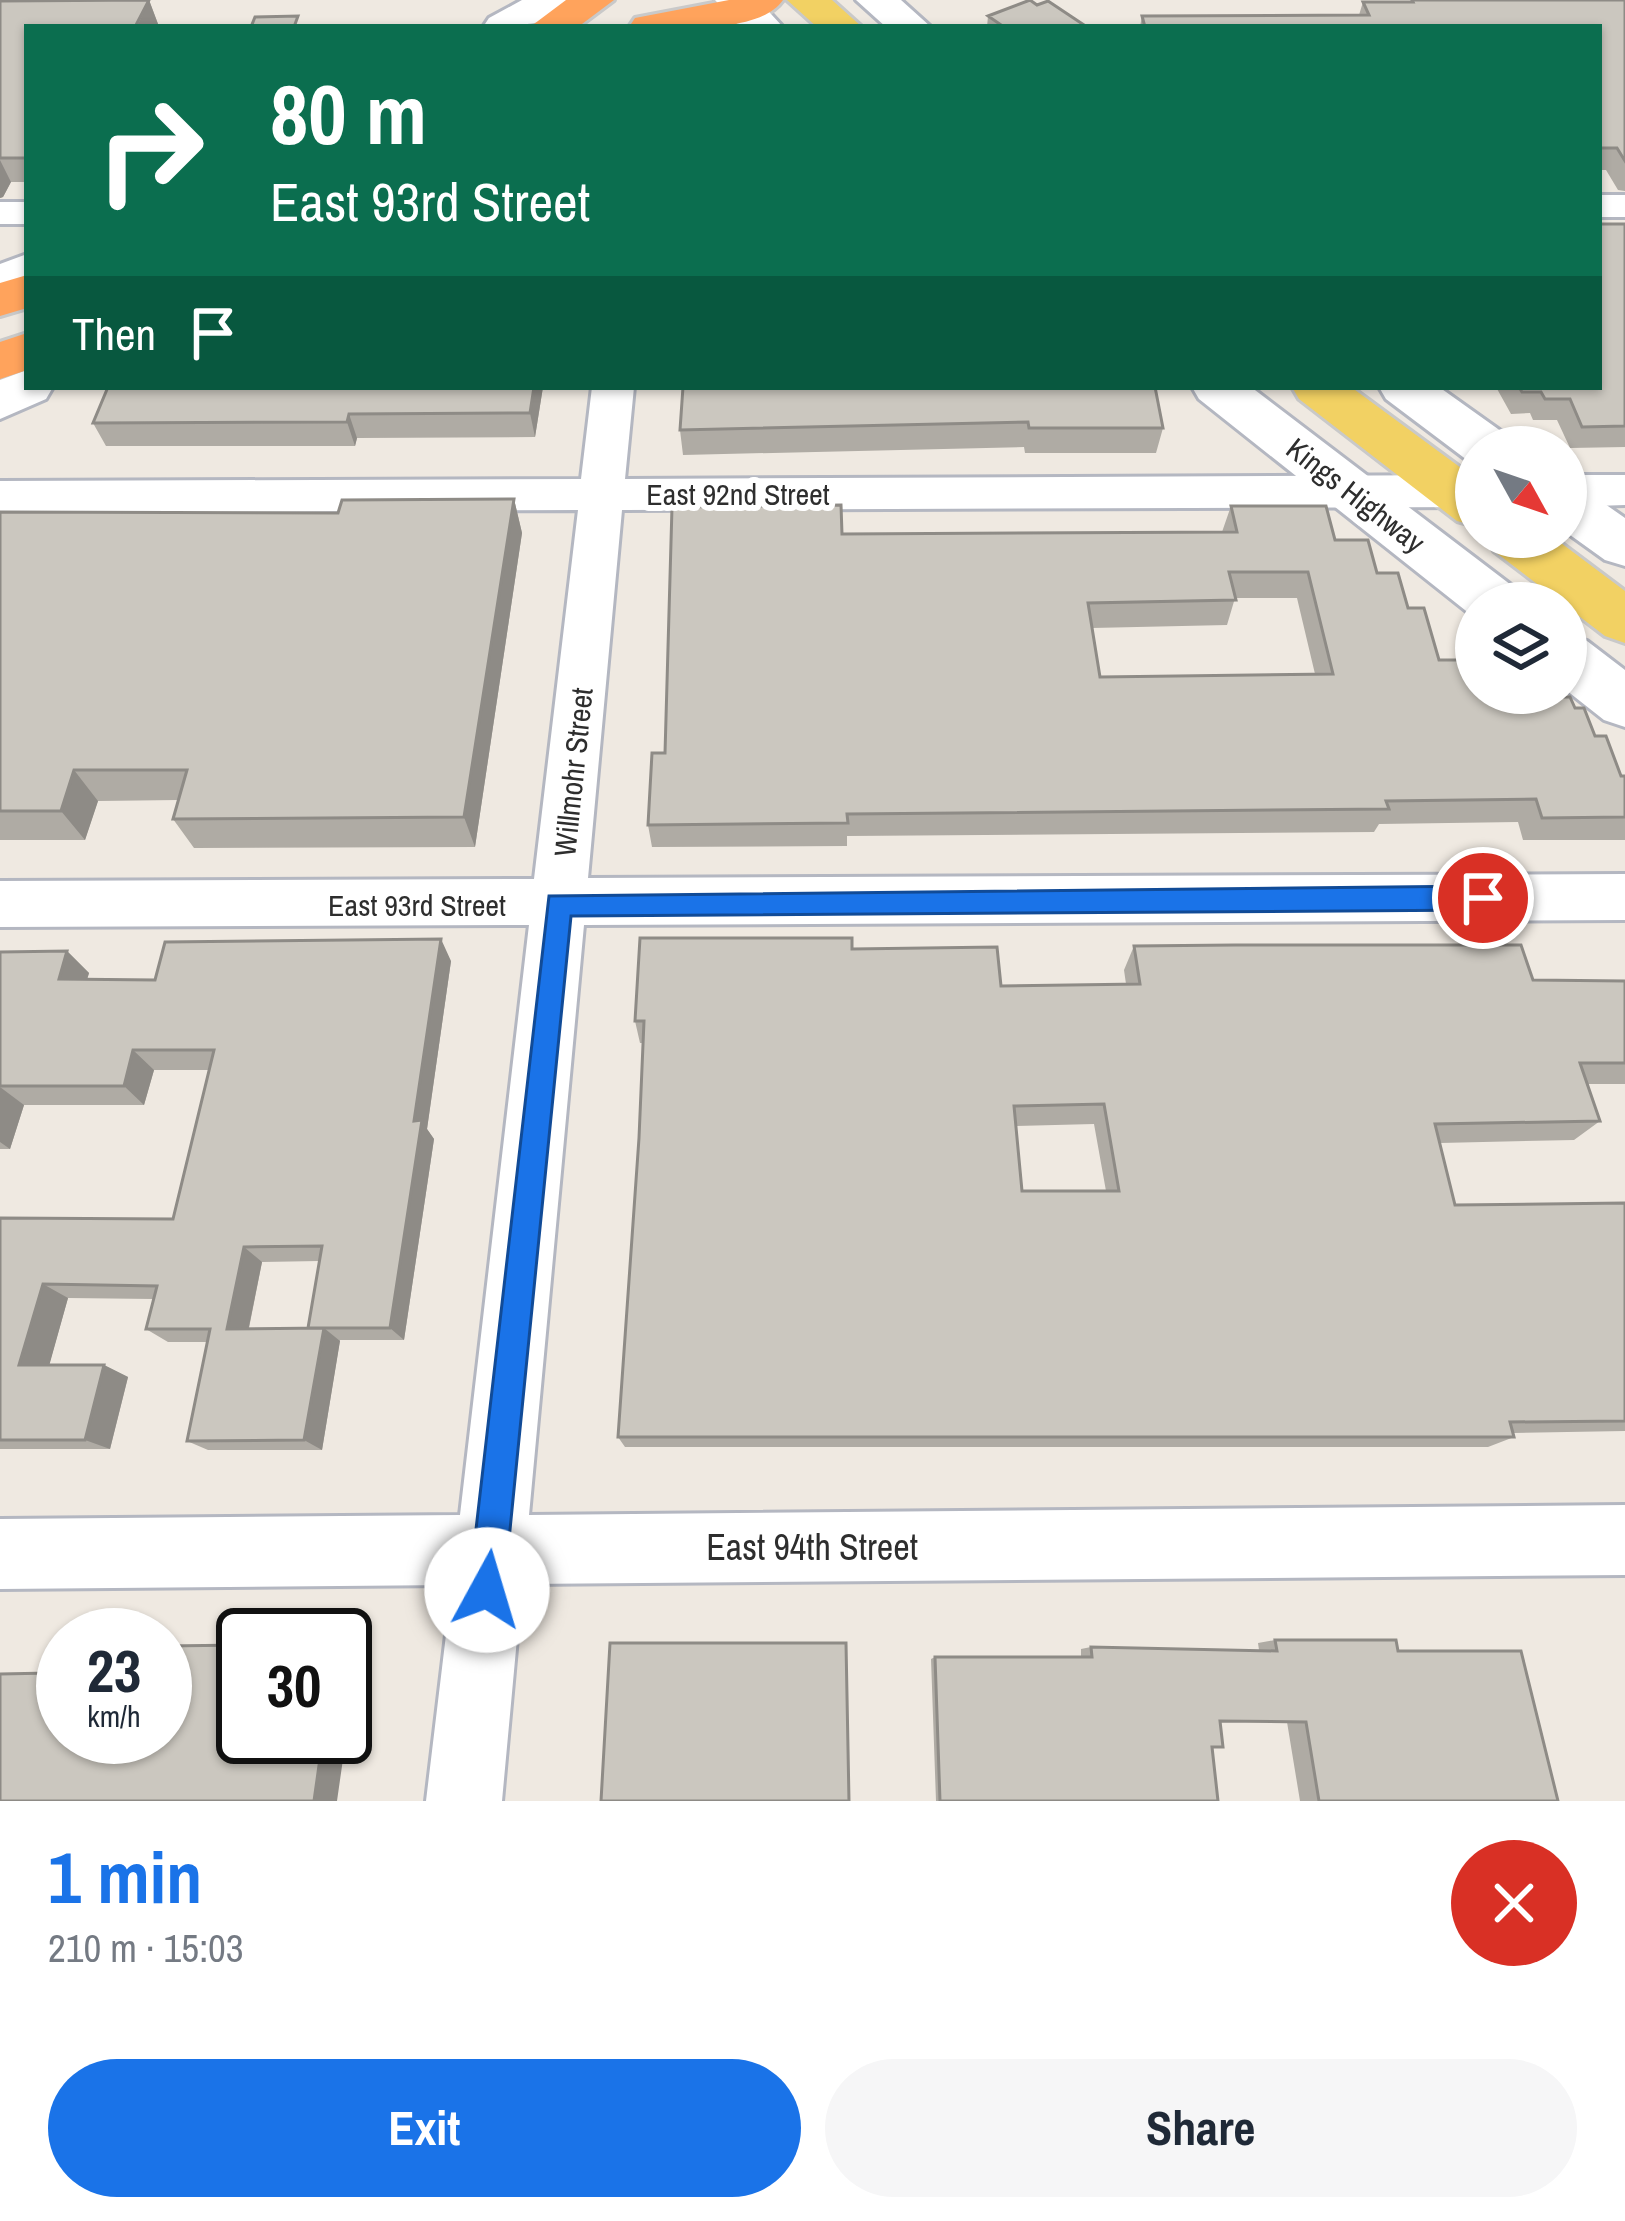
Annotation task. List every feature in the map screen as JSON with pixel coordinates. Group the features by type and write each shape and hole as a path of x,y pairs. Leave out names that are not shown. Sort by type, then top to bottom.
{"highway":[{"path":"555,24 594,0"},
{"path":"586,24 605,0"},
{"path":"666,24 751,9"}],"main road":[{"path":"807,0 838,24"},
{"name":"Kings Highway","path":"1321,390 1455,486"},
{"path":"1541,558 1625,622"},
{"path":"1567,578 1625,648"}],"street":[{"path":"508,24 527,11 568,0"},
{"path":"876,0 907,24"},
{"name":"Willmohr Street","path":"464,1801 613,390"},
{"name":"Kings Highway","path":"1221,390 1469,582"},
{"path":"1407,390 1457,426"},
{"path":"1587,491 1625,490"},
{"name":"East 92nd Street","path":"0,496 1351,491 1455,495"},
{"path":"1587,519 1625,546"},
{"path":"1587,673 1625,703"},
{"name":"East 93rd Street","path":"0,904 1625,897"},
{"name":"East 94th Street","path":"0,1553 1625,1540"}],"building":[{"path":"149,0 137,24 24,24 24,158 0,158 0,1"},
{"path":"1030,0 1037,5 1048,1 1082,24 1000,24 988,16"},
{"path":"1625,0 1625,161 1617,148 1602,148 1602,24 1144,24 1142,16 1369,15 1363,2"},
{"path":"298,16 295,24 252,24 255,17"},
{"path":"1602,224 1625,224 1625,426 1582,426 1570,399 1545,399 1541,392 1521,390 1602,390"},
{"path":"107,390 534,390 530,413 349,414 347,422 93,423"},
{"path":"683,390 1156,390 1163,428 1029,428 1028,422 680,430"},
{"path":"514,499 464,817 173,819 187,770 74,770 61,811 0,811 0,512 338,513 342,500"},
{"path":"841,505 842,534 1237,532 1231,506 1326,506 1335,540 1368,540 1377,573 1398,573 1408,608 1424,608 1439,660 1455,660 1455,714 1586,714 1595,736 1606,736 1621,776 1625,776 1625,817 1542,818 1536,799 1386,801 1389,809 847,814 848,823 648,825 652,753 665,753 672,507","holes":["1229,572 1308,572 1333,674 1100,677 1088,603 1236,600"]},
{"path":"640,938 852,938 852,949 997,947 1001,986 1140,984 1134,946 1235,945 1521,945 1533,980 1625,981 1625,1063 1580,1063 1600,1121 1435,1124 1455,1205 1625,1203 1625,1421 1510,1422 1514,1437 618,1437 644,1021 635,1021","holes":["1104,1104 1119,1191 1022,1191 1014,1106"]},
{"path":"441,939 414,1121 422,1120 390,1328 324,1328 304,1440 187,1441 210,1329 146,1329 157,1286 43,1284 19,1365 104,1365 85,1440 0,1440 0,1218 173,1219 214,1050 133,1050 124,1086 0,1086 0,952 67,951 59,979 155,980 165,942","holes":["322,1246 308,1328 324,1328 227,1329 244,1247"]},
{"path":"1275,1640 1396,1640 1398,1651 1521,1651 1558,1801 1319,1801 1306,1722 1220,1721 1223,1747 1212,1747 1218,1801 940,1801 935,1657 1092,1657 1091,1647 1277,1651"},
{"path":"610,1643 846,1643 849,1801 601,1801"},
{"path":"216,1645 216,1764 319,1764 314,1801 0,1801 0,1674 36,1673 36,1764 192,1764 192,1646"}],"route":[{"path":"487,1590 558,904 1483,898"}]}
